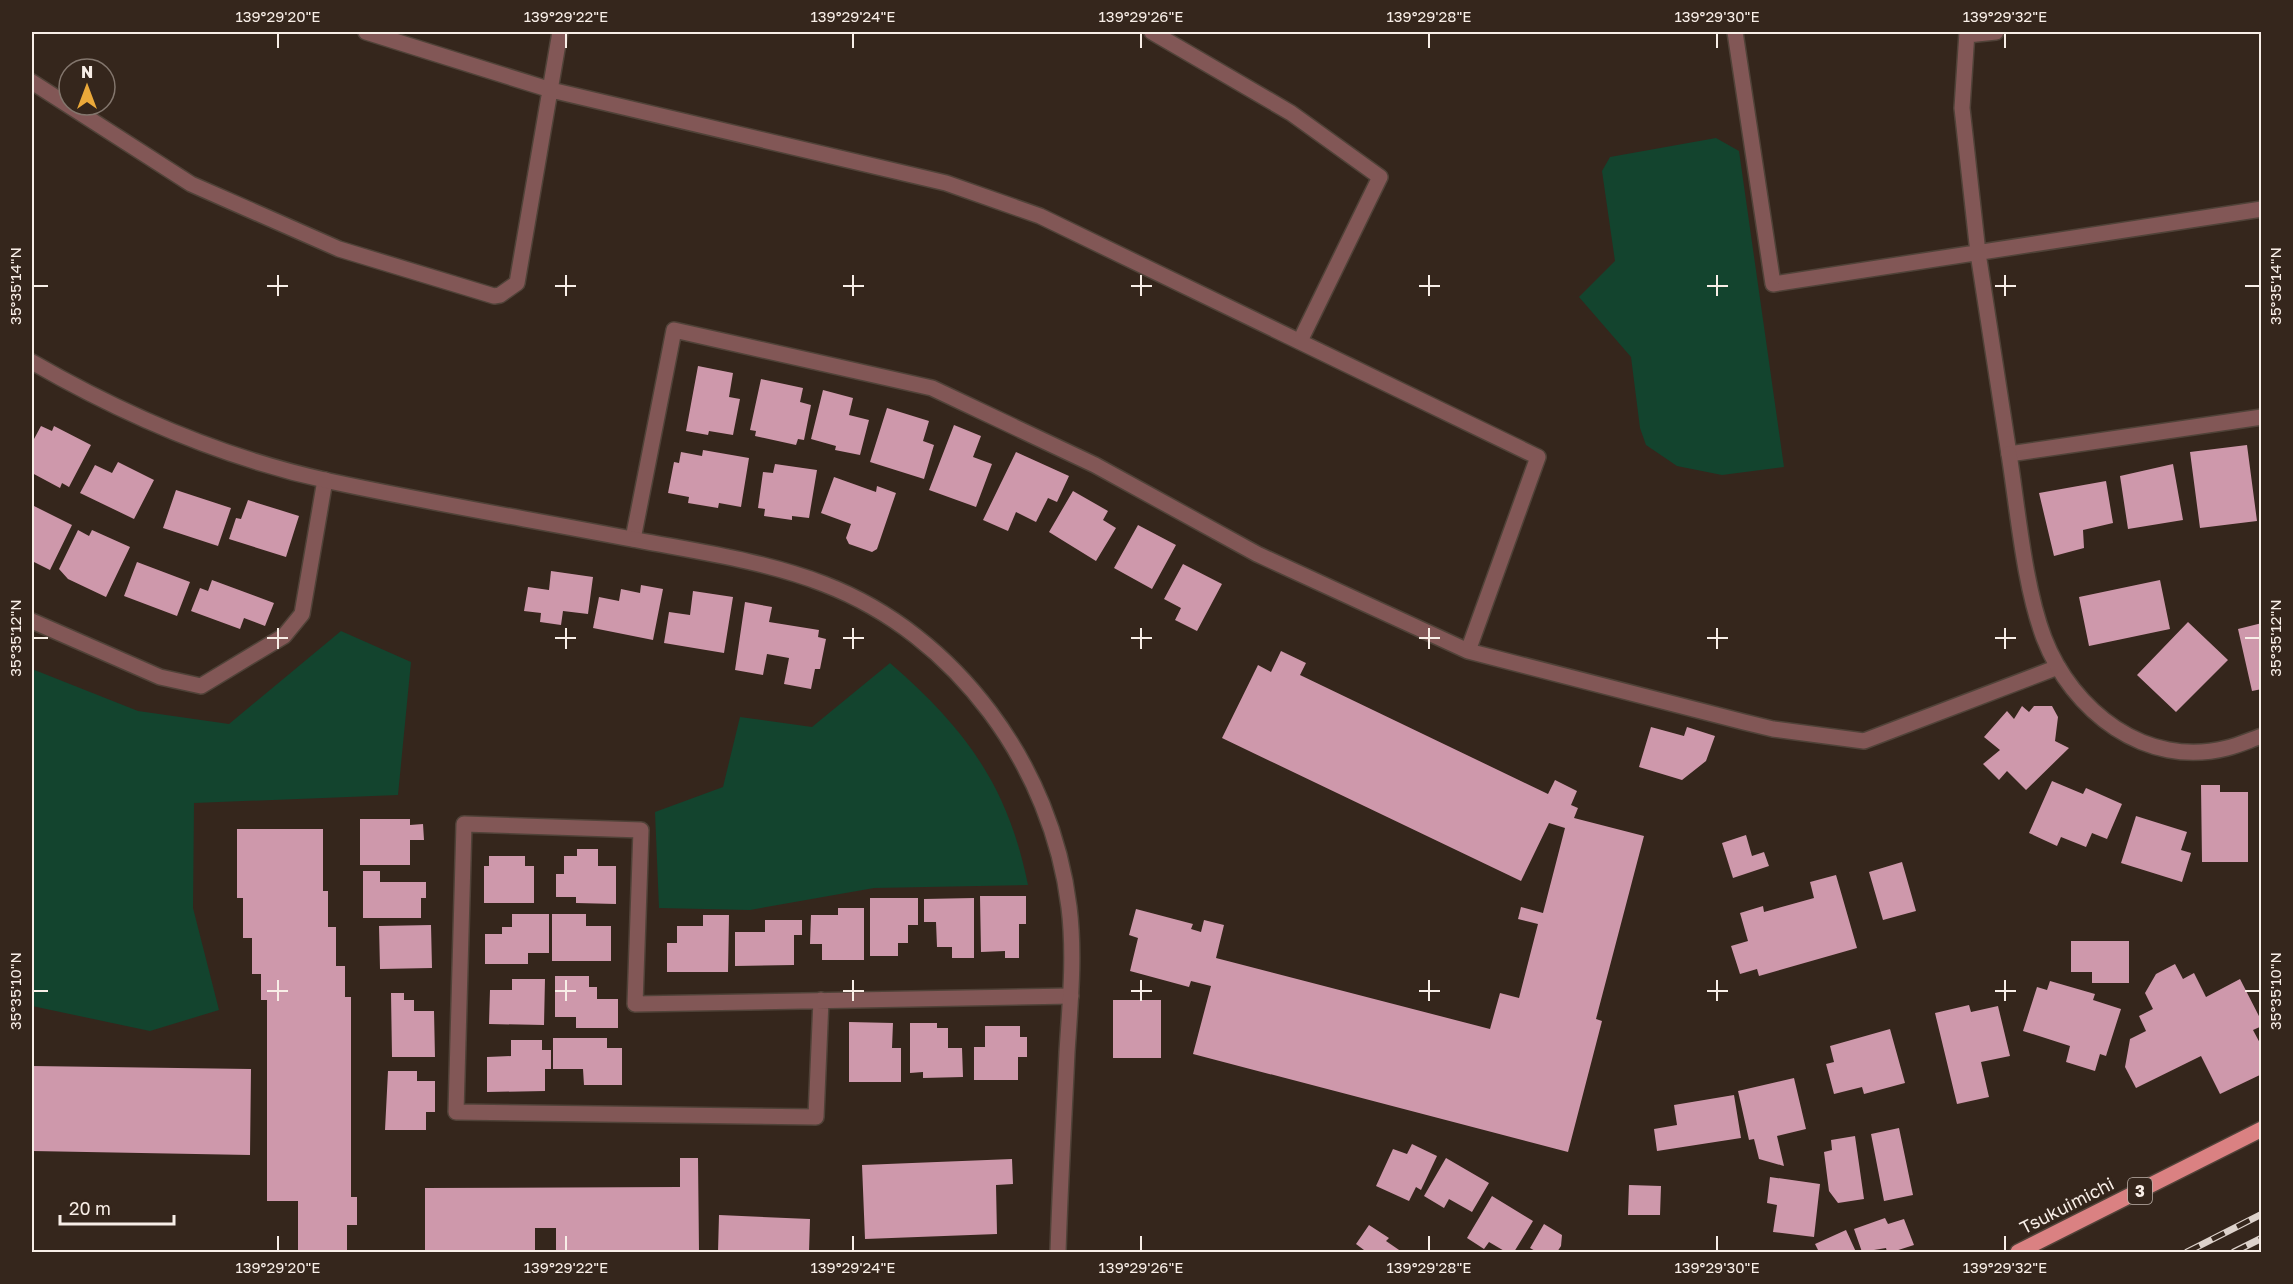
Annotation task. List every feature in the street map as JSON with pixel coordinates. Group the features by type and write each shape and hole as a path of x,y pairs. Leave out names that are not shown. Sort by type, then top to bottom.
{"main road":[{"name":"Tsukuimichi","path":"2018,1252 2262,1129"}],"street":[{"path":"366,32 551,90 946,183 1041,216 1538,457 1467,651"},
{"path":"32,82 191,184 339,249 500,296 517,283 560,32"},
{"path":"1152,32 1291,113 1380,177 1300,341"},
{"path":"1735,32 1773,284 2262,209"},
{"path":"1996,32 1967,33 1962,108 1978,253 2009,454 2031,589 2044,638 2058,667 2080,699 2104,722 2129,738 2188,752 2226,748 2262,736"},
{"path":"633,539 674,330 932,388 1095,465 1257,554 1467,651 1773,729 1864,741 2058,667"},
{"path":"32,362 94,398 200,443 325,480 745,560 825,585 892,618 947,662 994,716 1033,783 1054,836 1070,908 1071,996 1058,1252"},
{"path":"2009,454 2262,417"},
{"path":"32,621 159,677 201,686 284,636 302,614 325,480"},
{"path":"821,1000 816,1117 456,1112 464,824 641,830 635,1004 821,1000 1071,996"}],"green space":[{"path":"1716,138 1739,151 1784,467 1722,475 1677,466 1646,445 1640,428 1631,357 1579,297 1615,261 1602,171 1610,157"},
{"path":"341,631 411,662 398,795 194,803 193,908 219,1010 150,1031 32,1006 32,669 138,711 229,724"},
{"path":"890,663 941,712 980,762 1009,818 1028,885 874,888 750,910 659,908 655,812 723,787 740,717 812,727"}],"building":[{"path":"698,366 733,373 729,397 740,399 733,435 709,431 708,435 686,431"},
{"path":"761,379 803,388 800,402 811,405 804,440 798,439 796,445 755,436 756,431 750,430"},
{"path":"823,390 853,398 849,415 869,420 860,455 835,450 836,446 811,439"},
{"path":"887,408 929,421 923,441 934,445 924,479 870,462"},
{"path":"954,425 981,436 973,457 992,464 976,507 929,490"},
{"path":"41,426 52,431 54,426 91,445 69,487 62,483 60,488 32,473 32,438 34,439"},
{"path":"2247,445 2257,521 2200,528 2190,452"},
{"path":"703,450 749,458 741,507 719,503 718,508 688,503 689,497 668,493 674,462 679,463 681,452 702,456"},
{"path":"1016,452 1069,476 1057,502 1048,498 1036,522 1016,512 1008,531 983,520"},
{"path":"118,462 154,480 134,519 80,493 95,465 112,473"},
{"path":"775,464 817,470 809,518 792,516 792,520 764,516 765,509 758,508 763,472 773,473"},
{"path":"2173,464 2183,520 2128,529 2120,476"},
{"path":"834,477 876,492 877,486 896,493 877,549 872,552 849,544 846,538 851,524 821,513"},
{"path":"2106,481 2113,523 2083,530 2084,548 2054,556 2039,493"},
{"path":"176,490 231,508 218,546 163,528"},
{"path":"1073,491 1108,511 1103,520 1116,528 1096,561 1049,532"},
{"path":"248,500 299,516 286,557 229,539 236,518 241,519"},
{"path":"32,505 72,525 50,570 32,561"},
{"path":"1138,525 1176,545 1152,589 1114,568"},
{"path":"78,530 89,536 92,530 130,547 106,597 68,579 59,569"},
{"path":"137,562 190,582 177,616 124,596"},
{"path":"1183,564 1222,584 1197,631 1175,620 1181,608 1164,599"},
{"path":"551,571 593,577 588,614 563,611 561,625 540,622 541,613 524,611 528,587 549,590"},
{"path":"212,580 274,603 265,626 244,618 240,629 191,611 200,588 208,591"},
{"path":"2160,580 2170,629 2089,646 2079,597"},
{"path":"641,585 663,589 653,640 593,628 599,597 619,601 621,589 640,593"},
{"path":"693,591 733,597 724,653 664,643 669,612 690,615"},
{"path":"745,602 772,607 769,622 819,630 818,637 826,639 820,669 815,669 811,689 784,684 789,658 767,654 763,675 735,670"},
{"path":"2188,622 2228,660 2176,712 2137,675"},
{"path":"2262,623 2262,689 2252,691 2238,629"},
{"path":"1281,651 1306,663 1300,675 1548,794 1555,780 1577,791 1571,805 1578,808 1574,818 1644,836 1596,1019 1602,1021 1568,1152 1193,1054 1211,986 1191,981 1189,987 1130,971 1138,938 1129,935 1136,909 1193,924 1191,929 1201,932 1204,920 1224,925 1216,958 1490,1029 1500,993 1519,998 1538,924 1518,919 1521,907 1543,913 1565,828 1549,823 1521,881 1222,738 1258,665 1271,672"},
{"path":"2022,706 2029,712 2034,706 2052,706 2058,717 2055,741 2069,748 2026,790 2007,771 1999,780 1983,764 2000,750 1984,737 2007,711 2014,719"},
{"path":"1651,727 1684,736 1687,727 1715,736 1706,761 1682,780 1639,767"},
{"path":"2052,781 2083,794 2086,788 2122,804 2107,839 2092,833 2086,847 2061,837 2057,846 2029,833"},
{"path":"2201,785 2220,785 2220,792 2248,792 2248,862 2202,862"},
{"path":"2136,816 2187,832 2181,850 2191,853 2182,882 2121,863"},
{"path":"360,819 410,819 410,825 423,824 424,840 410,840 410,865 360,865"},
{"path":"237,829 323,829 323,891 328,891 328,927 336,927 336,966 345,966 345,997 351,997 351,1197 357,1197 357,1225 347,1225 347,1252 298,1252 298,1201 267,1201 267,1000 261,1000 261,974 252,974 252,938 243,938 243,898 237,898"},
{"path":"1746,835 1752,856 1764,852 1769,866 1733,878 1722,843"},
{"path":"577,849 598,849 598,866 616,866 616,904 576,903 576,897 556,897 556,874 564,874 564,856 577,856"},
{"path":"489,856 525,856 525,866 534,866 534,903 484,903 484,866 489,866"},
{"path":"1902,862 1916,911 1883,920 1869,872"},
{"path":"363,871 380,871 380,882 426,882 426,898 421,898 421,918 363,918"},
{"path":"1836,875 1857,948 1759,976 1757,969 1740,974 1731,946 1748,941 1740,913 1763,906 1764,912 1814,898 1810,882"},
{"path":"980,896 1026,896 1026,924 1019,924 1019,958 1005,958 1005,951 981,952"},
{"path":"870,898 918,898 918,925 908,925 908,943 898,943 898,956 870,956"},
{"path":"974,898 974,958 952,958 952,947 937,947 936,922 924,922 924,899"},
{"path":"838,908 864,908 864,960 822,960 822,944 810,944 811,915 838,915"},
{"path":"512,914 549,914 549,953 528,953 528,964 485,964 485,934 502,934 502,927 512,927"},
{"path":"552,914 586,914 586,926 611,926 611,961 552,961"},
{"path":"703,915 729,915 728,972 667,972 667,943 677,943 677,926 703,926"},
{"path":"765,920 802,920 802,935 794,935 794,965 735,966 735,932 765,932"},
{"path":"431,925 432,968 380,969 379,926"},
{"path":"2071,941 2129,941 2129,983 2092,983 2092,972 2071,972"},
{"path":"2175,964 2183,979 2194,973 2206,997 2240,979 2262,1022 2262,1026 2253,1030 2262,1047 2262,1074 2220,1094 2201,1056 2136,1088 2125,1067 2130,1039 2146,1031 2139,1016 2153,1009 2145,993 2156,974"},
{"path":"555,976 589,976 589,987 597,987 597,999 618,999 618,1028 576,1028 576,1017 555,1017"},
{"path":"512,979 545,979 544,1025 489,1024 490,990 512,990"},
{"path":"2050,981 2095,994 2093,1000 2121,1009 2106,1056 2100,1054 2095,1071 2066,1062 2070,1046 2023,1031 2037,987 2047,990"},
{"path":"391,993 404,993 404,1000 414,1000 414,1011 434,1011 435,1057 392,1057"},
{"path":"1113,1000 1161,1000 1161,1058 1113,1058"},
{"path":"1969,1005 1971,1012 1998,1006 2010,1056 1981,1062 1989,1097 1957,1104 1935,1013"},
{"path":"849,1022 893,1023 892,1048 901,1048 901,1082 849,1082"},
{"path":"910,1023 937,1023 937,1028 948,1028 948,1048 962,1048 963,1077 923,1078 923,1072 910,1073"},
{"path":"985,1026 1020,1026 1020,1037 1027,1037 1027,1057 1018,1057 1018,1080 974,1080 974,1047 985,1047"},
{"path":"1890,1029 1905,1083 1864,1094 1862,1087 1834,1094 1826,1064 1834,1062 1830,1046"},
{"path":"553,1038 607,1038 607,1048 622,1048 622,1085 584,1085 583,1069 553,1069"},
{"path":"511,1040 542,1040 542,1050 551,1050 551,1069 545,1069 545,1091 487,1092 487,1057 511,1056"},
{"path":"32,1066 251,1069 250,1155 32,1151"},
{"path":"388,1071 417,1071 417,1081 435,1081 435,1112 426,1112 426,1130 385,1130"},
{"path":"1794,1078 1806,1129 1777,1136 1784,1166 1759,1159 1754,1139 1749,1140 1738,1091"},
{"path":"1734,1095 1741,1138 1657,1151 1654,1129 1677,1125 1674,1105"},
{"path":"1899,1128 1913,1195 1884,1201 1871,1134"},
{"path":"1855,1136 1864,1199 1838,1203 1829,1191 1824,1152 1832,1150 1831,1140"},
{"path":"1412,1144 1437,1156 1421,1190 1416,1187 1409,1201 1376,1186 1393,1149 1407,1154"},
{"path":"680,1158 698,1158 699,1252 556,1252 556,1228 535,1228 535,1252 425,1252 425,1188 680,1187"},
{"path":"1446,1158 1489,1183 1472,1212 1449,1199 1444,1208 1424,1196"},
{"path":"1012,1159 1013,1184 996,1185 997,1234 865,1239 862,1165"},
{"path":"1770,1177 1820,1184 1814,1237 1773,1232 1777,1205 1767,1203"},
{"path":"1629,1185 1661,1186 1660,1215 1628,1215"},
{"path":"1492,1196 1533,1221 1514,1252 1506,1252 1489,1242 1484,1249 1467,1238"},
{"path":"719,1215 810,1219 809,1252 718,1252"},
{"path":"1885,1218 1888,1224 1904,1219 1914,1245 1892,1252 1887,1252 1886,1248 1862,1252 1854,1229"},
{"path":"1544,1224 1562,1235 1561,1246 1557,1252 1537,1252 1530,1248"},
{"path":"1369,1225 1389,1238 1386,1241 1402,1252 1363,1252 1364,1250 1356,1244"},
{"path":"1846,1230 1856,1252 1819,1252 1815,1244"}],"railway":[{"path":"2187,1252 2262,1214"},
{"path":"2234,1252 2262,1238"}]}
